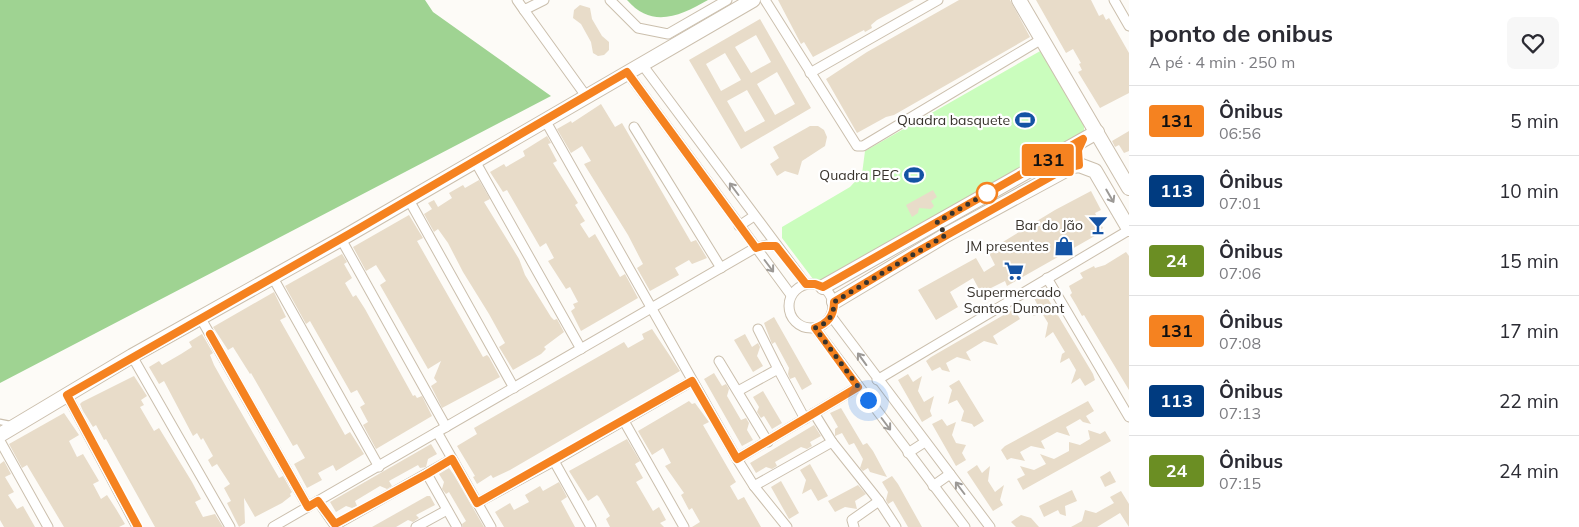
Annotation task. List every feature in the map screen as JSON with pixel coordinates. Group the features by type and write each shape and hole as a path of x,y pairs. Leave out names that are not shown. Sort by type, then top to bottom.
{"street":[{"path":"517,0 586,96"},
{"path":"524,10 544,0"},
{"path":"610,0 638,28 668,34 727,0"},
{"path":"0,434 132,356 341,239 641,63 753,0"},
{"path":"765,0 854,145 863,146 1042,39"},
{"path":"810,73 938,0"},
{"path":"1019,0 1129,188"},
{"path":"1114,0 1129,26"},
{"path":"641,63 806,284"},
{"path":"627,72 791,295"},
{"path":"545,120 737,459 754,486 787,527"},
{"path":"634,127 721,268"},
{"path":"823,287 1097,132"},
{"path":"1079,165 1078,150 1083,139"},
{"path":"1095,171 1103,161 1107,149"},
{"path":"475,160 582,349"},
{"path":"834,302 946,235 1066,168 1079,165 1095,171 1129,229 877,380"},
{"path":"409,200 514,388"},
{"path":"739,226 754,216"},
{"path":"937,222 946,235"},
{"path":"341,239 446,427"},
{"path":"273,527 756,248 776,246"},
{"path":"272,276 379,467"},
{"path":"1047,278 1129,417"},
{"path":"806,284 815,284 823,287 830,293 834,302 831,316 825,324 815,328 803,327 793,319 788,307 791,295 797,288 806,284"},
{"path":"831,316 877,380 990,527"},
{"path":"200,317 308,507"},
{"path":"815,328 965,527"},
{"path":"758,329 806,419"},
{"path":"132,356 230,527"},
{"path":"719,361 768,442"},
{"path":"738,391 778,369"},
{"path":"477,503 692,381"},
{"path":"737,459 858,387"},
{"path":"67,395 138,527"},
{"path":"814,413 832,442 879,501 896,527"},
{"path":"624,421 684,527"},
{"path":"437,432 491,527"},
{"path":"0,442 48,527"},
{"path":"754,486 832,442"},
{"path":"908,453 925,442"},
{"path":"318,501 333,523 336,524 452,459"},
{"path":"554,461 591,527"},
{"path":"427,474 457,527"},
{"path":"933,486 950,474"},
{"path":"854,527 852,520 879,501"},
{"path":"416,527 447,510"}],"lane":[{"path":"0,422 16,425"}],"green space":[{"path":"0,0 425,0 433,12 551,96 0,383"},
{"path":"627,0 708,0 677,15 656,17 637,9"},
{"path":"1042,50 1084,124 1084,132 824,281 813,279 782,238 782,227 850,187 862,174 865,151"}],"building":[{"path":"778,0 914,0 877,20 871,25 872,28 865,32 864,30 813,57 804,42 801,44"},
{"path":"959,0 1010,0 1030,37 894,115 886,117 857,133 826,79 867,52"},
{"path":"1036,0 1091,0 1099,16 1103,14 1106,20 1109,18 1129,53 1129,93 1100,108 1078,72 1082,70 1079,64 1081,63 1073,49 1066,53"},
{"path":"580,5 590,8 592,19 602,36 609,42 609,50 604,55 598,56 593,53 591,42 581,24 573,18 574,10"},
{"path":"760,19 811,108 741,149 689,60","holes":["756,35 771,62 751,73 735,47","725,53 741,80 721,91 706,64","777,72 795,104 775,115 757,84","747,90 765,121 745,132 727,101"]},
{"path":"601,104 615,127 622,123 691,242 696,240 707,258 692,264 689,260 675,268 679,275 650,291 637,268 643,264 628,235 584,164 591,161 582,146 571,153 557,129 571,121 572,123"},
{"path":"810,126 818,126 824,130 827,137 825,146 802,161 798,175 785,171 777,176 770,164 779,158 773,147"},
{"path":"1129,131 1129,151 1124,153 1119,145 1115,147 1112,141"},
{"path":"547,136 551,143 548,144 557,161 553,163 578,203 575,205 585,221 580,224 589,238 595,234 620,277 625,274 638,298 581,331 571,311 575,308 573,304 578,302 570,287 566,289 548,261 554,258 546,243 540,247 507,190 503,192 490,172 504,164 506,167 525,156 523,151"},
{"path":"479,180 490,199 484,202 519,259 525,275 551,317 554,320 557,319 564,332 544,347 546,349 541,354 513,370 499,347 505,343 489,314 463,272 448,243 438,229 434,232 424,214 432,209 428,203 434,200 438,207 452,198 449,193 463,185 465,188"},
{"path":"933,190 937,197 931,201 934,206 931,209 919,208 918,213 912,217 906,205"},
{"path":"1091,191 1101,210 1095,213 1103,228 1098,231 1100,233 1007,286 1005,281 981,293 973,278 950,292 958,307 936,320 918,290 976,258 984,272 995,265 988,251 1055,210"},
{"path":"409,215 423,238 417,241 483,357 487,355 489,357 500,377 442,408 431,386 437,382 434,378 441,361 428,369 380,285 386,281 376,265 366,271 353,247"},
{"path":"1126,252 1129,256 1129,390 1084,315 1082,316 1070,295 1072,293 1069,286 1083,278 1080,273 1094,266 1095,268 1105,265"},
{"path":"342,254 347,262 344,264 352,278 345,283 353,297 356,295 365,309 413,396 415,395 417,398 422,396 432,416 376,449 363,425 368,422 360,407 365,404 357,390 351,393 310,321 306,324 285,286"},
{"path":"274,292 286,317 280,320 345,435 350,432 364,454 336,471 333,465 318,473 322,480 307,488 294,464 305,458 297,444 293,446 251,373 233,347 228,350 213,327"},
{"path":"1044,292 1093,374 1095,380 1085,386 1080,378 1071,384 1076,370 1069,358 1060,363 1062,354 1065,352 1053,332 1045,338 1048,323 1042,313 1033,316 1035,308 1038,306 1034,298"},
{"path":"1014,309 1020,319 993,336 998,345 984,341 966,352 971,361 957,357 946,363 950,372 942,370 940,367 932,371 926,361 931,357"},
{"path":"774,317 812,384 802,390 795,377 790,379 788,374 789,368 775,342 772,344 764,323"},
{"path":"652,329 680,371 510,470 493,478 491,475 477,484 473,477 475,476 457,446 477,434 474,428 624,342 628,348 644,339 642,334"},
{"path":"202,334 213,353 210,355 214,365 227,388 279,478 283,476 292,492 291,496 282,503 255,517 244,498 245,523 239,527 227,503 231,501 224,488 230,484 217,464 212,467 208,460 213,456 203,438 201,440 197,433 193,436 164,381 159,384 149,367 159,361 162,365 181,354 192,347 189,342"},
{"path":"745,334 752,347 758,343 760,347 757,356 763,366 753,372 734,340"},
{"path":"714,373 722,386 726,384 729,389 727,396 741,420 746,418 749,423 747,430 753,440 742,446 704,379"},
{"path":"908,374 913,382 922,376 918,391 924,402 934,396 930,411 932,416 922,422 898,380"},
{"path":"134,376 147,396 141,400 144,405 140,407 154,431 159,428 192,482 201,499 195,502 203,517 215,514 223,527 155,527 106,439 104,440 96,425 93,427 83,411 80,404 82,402"},
{"path":"959,380 984,421 974,427 972,424 961,421 964,411 957,400 948,404 952,390 949,386"},
{"path":"763,391 782,423 772,429 764,416 761,418 757,412 759,407 753,397"},
{"path":"689,401 692,404 695,403 709,422 703,425 736,482 730,486 738,500 744,497 761,527 692,527 700,522 692,508 689,510 681,495 684,493 665,466 671,463 663,448 652,455 638,431"},
{"path":"1088,401 1094,411 1086,416 1091,424 1080,419 1066,427 1070,436 1057,432 1041,441 1045,449 1031,446 1020,452 1025,461 1011,458 1007,460 1001,450 1005,446"},
{"path":"841,408 863,445 867,443 873,451 887,477 870,472 868,468 863,471 860,468 863,459 854,443 849,445 842,433 835,436 835,429 838,427 830,413"},
{"path":"64,413 79,435 69,441 77,457 83,454 99,481 93,484 101,499 107,495 125,524 119,527 64,527 27,465 22,468 9,444"},
{"path":"942,419 947,426 956,422 952,435 956,443 966,445 962,453 966,460 956,466 932,424"},
{"path":"814,425 821,436 810,442 812,446 807,449 801,447 775,462 777,466 772,469 766,467 756,473 750,463"},
{"path":"1088,430 1100,434 1105,431 1111,441 1023,490 1017,479 1025,475 1020,466 1034,470 1046,464 1040,454 1054,459 1069,451 1069,442 1080,445 1090,439"},
{"path":"627,439 640,461 635,464 643,478 636,482 653,511 659,507 666,520 660,523 664,527 610,527 606,519 610,516 599,497 597,495 588,501 569,471"},
{"path":"431,444 437,454 428,459 426,467 420,468 418,465 389,481 392,486 387,489 380,486 355,501 357,506 352,508 346,506 336,512 330,502"},
{"path":"4,461 11,474 5,477 14,492 8,495 17,509 23,506 35,527 4,527 0,520 0,464"},
{"path":"810,464 828,496 818,501 811,489 802,494 806,480 800,470"},
{"path":"977,465 982,473 990,466 988,481 995,492 1004,485 1000,500 1003,505 993,511 967,472"},
{"path":"449,468 484,527 463,527 462,524 466,521 449,492 446,494 442,489 444,482 439,474"},
{"path":"1110,471 1116,482 1105,487 1100,477"},
{"path":"892,476 922,527 908,527 893,501 888,504 886,500 888,492 882,482"},
{"path":"781,481 799,513 789,519 771,487"},
{"path":"559,482 567,497 561,501 575,527 504,527 495,512 510,503 514,510 529,502 525,495 540,486 543,491"},
{"path":"858,485 866,494 855,501 857,509 845,507 835,512 828,501"},
{"path":"1072,490 1077,501 1065,506 1066,516 1060,514 1058,510 1044,517 1039,506"},
{"path":"1121,491 1129,504 1129,527 1120,513 1097,527 1071,527 1082,521 1085,510 1096,513 1114,503 1110,497"},
{"path":"430,496 435,505 416,515 419,518 413,522 408,520 396,527 372,527"},
{"path":"1021,515 1031,518 1039,527 1016,527 1011,522"}],"bus line":[{"name":"131","path":"138,527 67,395 272,276 341,239 627,72 756,248 770,245 776,246 806,284 815,284 823,287 1083,139 1078,147 1077,158 1079,165 1066,168 915,253 834,302 834,310 831,316 825,324 815,328 858,387 737,459 692,381 477,503 452,459 335,524 318,501 308,507 210,334"}],"place":[{"name":"Quadra basquete","path":"1025,120"},
{"name":"Quadra PEC","path":"914,175"},
{"name":"Bar do Jão","path":"1098,225"},
{"name":"JM presentes","path":"1064,246"},
{"name":"Supermercado Santos Dumont","path":"1014,271"}],"route":[{"path":"868,400 815,328 825,324 831,316 834,310 834,302 946,235 937,222 987,193"}]}
